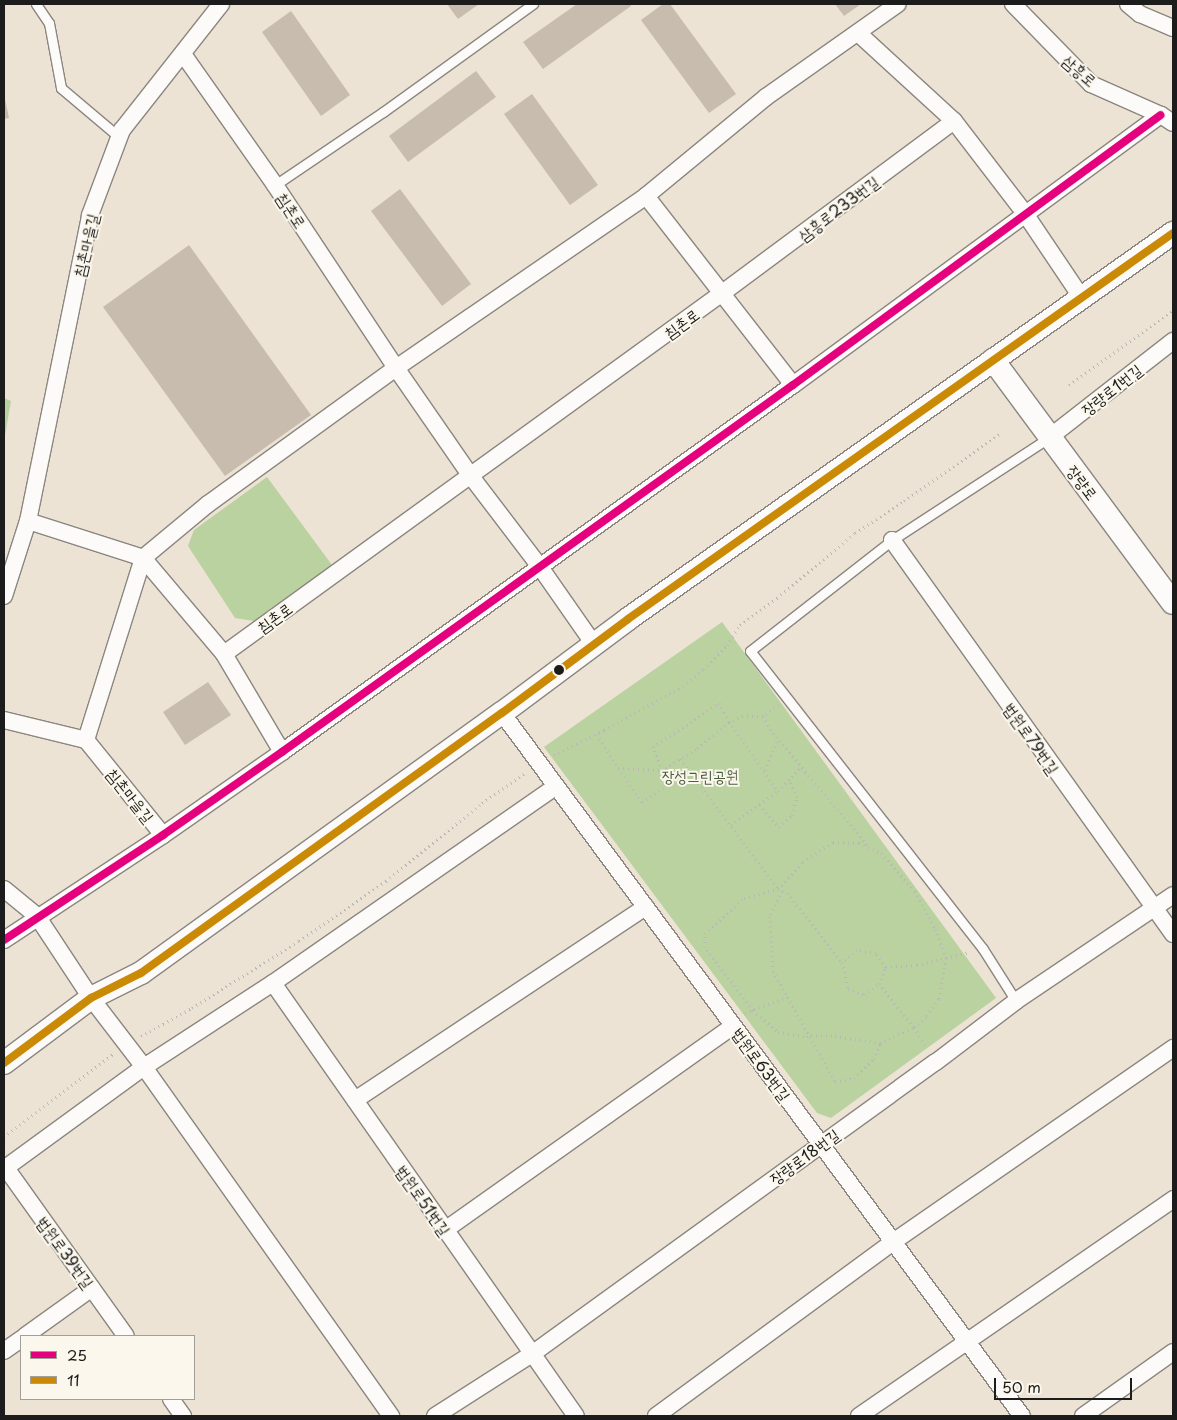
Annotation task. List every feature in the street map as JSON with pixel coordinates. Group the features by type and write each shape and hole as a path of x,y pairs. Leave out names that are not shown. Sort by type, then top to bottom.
{"main road":[{"path":"4,1062 91,998 141,973 502,713 593,643 1173,232"},
{"name":"장량로","path":"993,360 1173,603"}],"street":[{"name":"침촌마을길","path":"4,596 28,521 90,215 122,130 221,4"},
{"path":"4,720 86,740 143,558 208,504 396,368 646,196 766,97 898,4"},
{"name":"삼흥로","path":"1013,4 1091,84 1169,118"},
{"path":"1128,4 1140,14 1173,28"},
{"path":"858,33 954,121 1026,215 1081,297"},
{"name":"침촌로","path":"183,54 275,185 396,368 470,475 540,567 593,643"},
{"path":"163,835 540,567 1026,215 1169,118"},
{"name":"삼흥로233번길","path":"721,294 954,121"},
{"path":"646,196 793,385"},
{"name":"침촌로","path":"224,654 721,294"},
{"name":"장량로1번길","path":"1050,437 1171,346"},
{"path":"28,521 143,558 224,654 282,752"},
{"name":"법원로79번길","path":"892,540 1153,909 1173,934"},
{"name":"법원로63번길","path":"502,713 1022,1416"},
{"name":"침촌마을길","path":"4,940 37,916 163,835 86,740"},
{"path":"5,1168 144,1068 273,983 556,786"},
{"path":"4,888 37,916 91,998 144,1068 391,1416"},
{"name":"장량로18번길","path":"435,1416 532,1354 936,1062 1016,1001 1173,895"},
{"path":"354,1100 646,907"},
{"name":"법원로51번길","path":"273,983 576,1416"},
{"path":"445,1230 733,1026"},
{"path":"656,1416 893,1242 1173,1048"},
{"name":"법원로39번길","path":"5,1168 125,1335"},
{"path":"859,1416 1173,1199"},
{"path":"26,1335 92,1288"},
{"path":"4,1351 20,1340"},
{"path":"1084,1416 1173,1352"},
{"path":"172,1400 183,1416"}],"lane":[{"path":"36,4 49,23 61,88 119,136"},
{"path":"275,185 383,112 533,4"},
{"path":"1016,1001 983,949 750,652 892,540 1050,437"}],"path":[{"path":"1069,385 1173,310"},
{"path":"4,1137 125,1045 192,1008 299,941 386,881 482,803 539,763 597,734 683,686 704,669 727,645 740,625 777,598 855,532 904,501 1001,433"},
{"path":"618,768 662,770 680,759 729,722 743,716 763,716 786,698"},
{"path":"597,734 642,802 672,782 662,770 653,747 719,703 729,722 778,791"},
{"path":"763,716 778,740 870,848"},
{"path":"765,771 778,740"},
{"path":"680,759 780,890 787,893 842,962 848,989 865,995 879,984 886,967"},
{"path":"731,825 778,791 801,767"},
{"path":"759,805 779,827 792,815 797,796 789,780"},
{"path":"833,842 858,843 881,853 915,891 935,929 946,958 938,999 926,1017 914,1026 880,1043 874,1059 854,1078 835,1082 814,1047 811,1035 773,971 770,916 780,890 803,862 833,842"},
{"path":"780,890 744,898 705,934 705,947 753,1010 778,1032 807,1037 811,1035 874,1040 880,1043"},
{"path":"886,967 917,965 983,949"},
{"path":"842,962 857,950 876,953 886,967"},
{"path":"879,984 914,1026 936,1062"},
{"path":"733,1026 733,1017 788,997"}],"green space":[{"path":"4,398 11,401 4,441"},
{"path":"267,477 332,565 254,621 235,618 188,546 194,530"},
{"name":"장성그린공원","path":"722,622 996,998 831,1118 817,1113 544,747"}],"building":[{"path":"447,4 479,4 458,19"},
{"path":"577,4 630,4 631,6 543,69 523,42"},
{"path":"663,4 670,4 736,94 709,113 641,20"},
{"path":"835,4 861,4 844,16"},
{"path":"291,11 350,95 321,116 262,32"},
{"path":"476,71 496,97 408,162 389,136"},
{"path":"532,94 598,185 570,205 504,114"},
{"path":"4,100 9,118 4,119"},
{"path":"400,189 471,284 442,306 371,211"},
{"path":"189,245 311,415 225,476 103,307"},
{"path":"208,682 231,715 185,745 163,712"}],"transit line":[{"name":"25","path":"4,940 163,835 282,752 793,385 1161,115"},
{"name":"11","path":"4,1063 91,998 141,973 502,713 628,619 1173,233"}]}
